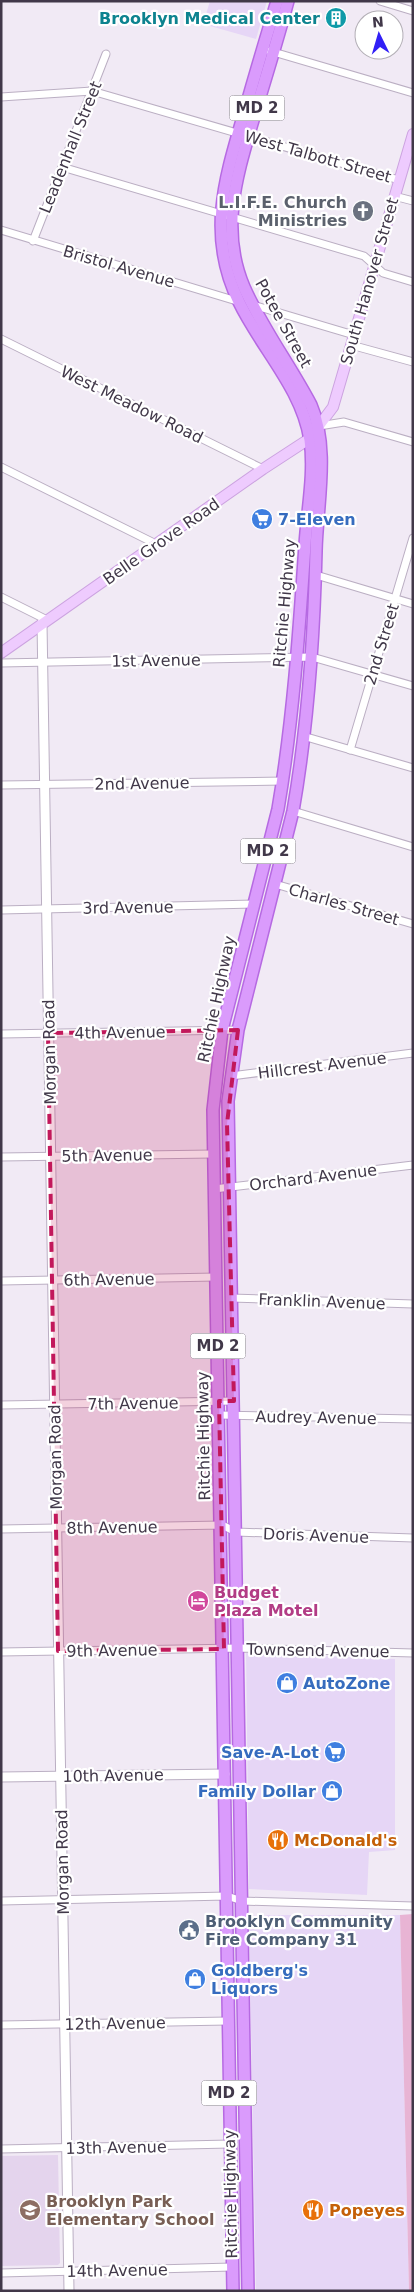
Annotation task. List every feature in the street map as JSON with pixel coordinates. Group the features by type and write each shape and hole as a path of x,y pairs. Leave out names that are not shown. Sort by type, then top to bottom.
{"main road":[{"name":"Potee Street","path":"268,50 277,1"},
{"name":"Potee Street","path":"288,1 268,50 243,135 234,190 225,215 222,248 230,283 238,301 302,411"},
{"name":"South Hanover Street","path":"319,426 332,407 413,134"},
{"name":"Potee Street","path":"225,215 237,267 253,305 303,388 319,426"},
{"name":"Ritchie Highway","path":"232,2291 224,1649 213,1110 222,1030 278,809 283,781 296,657 308,494 309,439 302,411"},
{"name":"Ritchie Highway","path":"248,2291 234,1401 227,1124 231,1076 238,1030 293,811 303,736 312,657 321,447 319,426"},
{"name":"Belle Grove Road","path":"1,653 263,469 309,439 319,426"}],"street":[{"path":"380,1 413,11"},
{"path":"268,50 413,94"},
{"name":"Leadenhall Street","path":"32,241 106,54"},
{"name":"West Talbott Street","path":"1,97 92,91 399,180"},
{"path":"62,167 364,256 383,273 413,282"},
{"path":"394,196 413,201"},
{"name":"Bristol Avenue","path":"1,230 32,241 253,305 413,362"},
{"name":"West Meadow Road","path":"1,339 263,469"},
{"path":"319,426 344,422 413,442"},
{"path":"1,467 156,544"},
{"name":"2nd Street","path":"350,750 413,538"},
{"path":"316,575 413,604"},
{"path":"1,597 44,622"},
{"name":"Morgan Road","path":"44,622 42,662 69,2291"},
{"name":"1st Avenue","path":"1,663 312,657 413,686"},
{"path":"303,736 413,768"},
{"name":"2nd Avenue","path":"1,785 283,781"},
{"path":"293,811 413,847"},
{"name":"Charles Street","path":"275,884 413,924"},
{"name":"3rd Avenue","path":"1,910 254,904"},
{"name":"4th Avenue","path":"1,1034 238,1030"},
{"name":"Hillcrest Avenue","path":"231,1076 413,1053"},
{"name":"5th Avenue","path":"1,1157 213,1154"},
{"name":"Orchard Avenue","path":"214,1189 413,1165"},
{"name":"6th Avenue","path":"1,1281 216,1277"},
{"name":"Franklin Avenue","path":"231,1298 413,1304"},
{"name":"7th Avenue","path":"1,1405 234,1401"},
{"name":"Audrey Avenue","path":"219,1415 413,1419"},
{"name":"8th Avenue","path":"1,1529 222,1525"},
{"name":"Doris Avenue","path":"222,1525 236,1532 413,1538"},
{"name":"Townsend Avenue","path":"224,1649 413,1653"},
{"name":"9th Avenue","path":"1,1652 224,1649"},
{"name":"10th Avenue","path":"1,1777 225,1774"},
{"path":"1,1901 227,1896 242,1901 413,1906"},
{"name":"12th Avenue","path":"1,2025 228,2020"},
{"name":"13th Avenue","path":"1,2149 230,2144"},
{"name":"14th Avenue","path":"1,2273 232,2268"}],"highlighted area":[{"path":"238,1030 227,1124 234,1401 219,1401 224,1649 58,1651 48,1033"}],"shaded area":[{"path":"210,1 267,1 256,39 203,24"},
{"path":"246,1653 395,1659 395,1850 369,1852 367,1895 249,1889"},
{"path":"413,1914 413,2291 409,2291 400,1915"},
{"path":"252,1915 400,1915 409,2291 256,2291 249,1919"},
{"name":"Brooklyn Park Elementary School","path":"58,2155 60,2263 58,2265 1,2266 1,2156"}],"place":[{"name":"Brooklyn Medical Center","path":"336,18"},
{"name":"L.I.F.E. Church Ministries","path":"363,211"},
{"name":"7-Eleven","path":"262,519"},
{"name":"Budget Plaza Motel","path":"198,1601"},
{"name":"AutoZone","path":"287,1683"},
{"name":"Save-A-Lot","path":"335,1752"},
{"name":"Family Dollar","path":"332,1791"},
{"name":"McDonald's","path":"278,1840"},
{"name":"Brooklyn Community Fire Company 31","path":"189,1930"},
{"name":"Goldberg's Liquors","path":"195,1979"},
{"name":"Brooklyn Park Elementary School","path":"30,2210"},
{"name":"Popeyes","path":"313,2210"}]}
